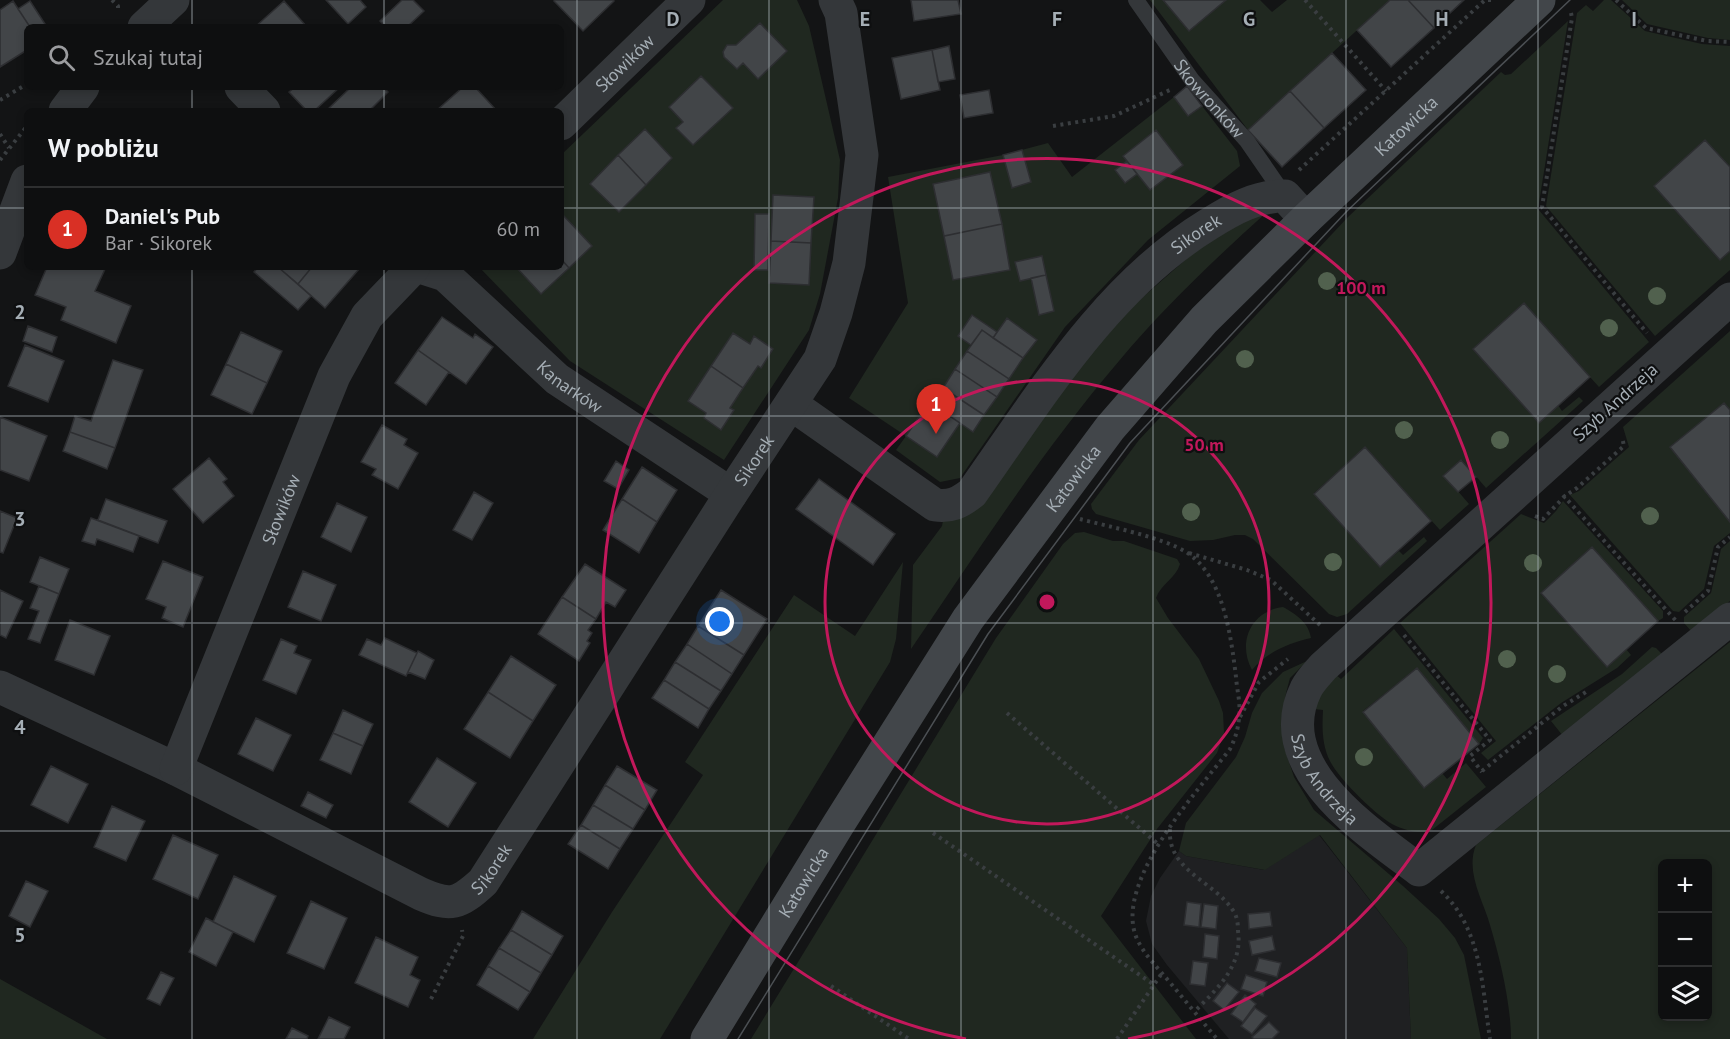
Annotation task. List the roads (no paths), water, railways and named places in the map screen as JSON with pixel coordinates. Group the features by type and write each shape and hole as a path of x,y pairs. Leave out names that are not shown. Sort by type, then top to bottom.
{"street":[{"name":"Słowików","path":"564,121 689,0"},
{"name":"Sikorek","path":"0,687 176,769 421,894 438,901 453,903 468,896 483,882 820,359 849,263 857,214 862,155 841,13 835,0"},
{"name":"Katowicka","path":"707,1039 968,618 1110,428 1204,320 1290,200 1539,0"},
{"path":"67,108 81,90"},
{"path":"244,90 261,108"},
{"path":"0,253 24,189"},
{"name":"Sikorek","path":"791,405 934,505 949,507 961,502 972,493 1076,345 1157,260 1192,234 1237,207 1274,196 1290,200"},
{"name":"Słowików","path":"176,769 333,376 367,316 411,270"},
{"name":"Kanarków","path":"429,270 445,275 557,379 731,494"},
{"name":"Szyb Andrzeja","path":"1730,299 1323,667 1306,688 1300,708 1298,728 1302,750 1318,783 1328,794 1370,833 1419,870 1730,618"}],"lane":[{"name":"Skowronków","path":"1137,0 1192,80 1247,141 1290,200"}],"tram line":[{"path":"738,1039 988,634 1130,443 1347,211 1570,0"}],"place":[{"name":"Daniel's Pub","path":"936,434"}]}
